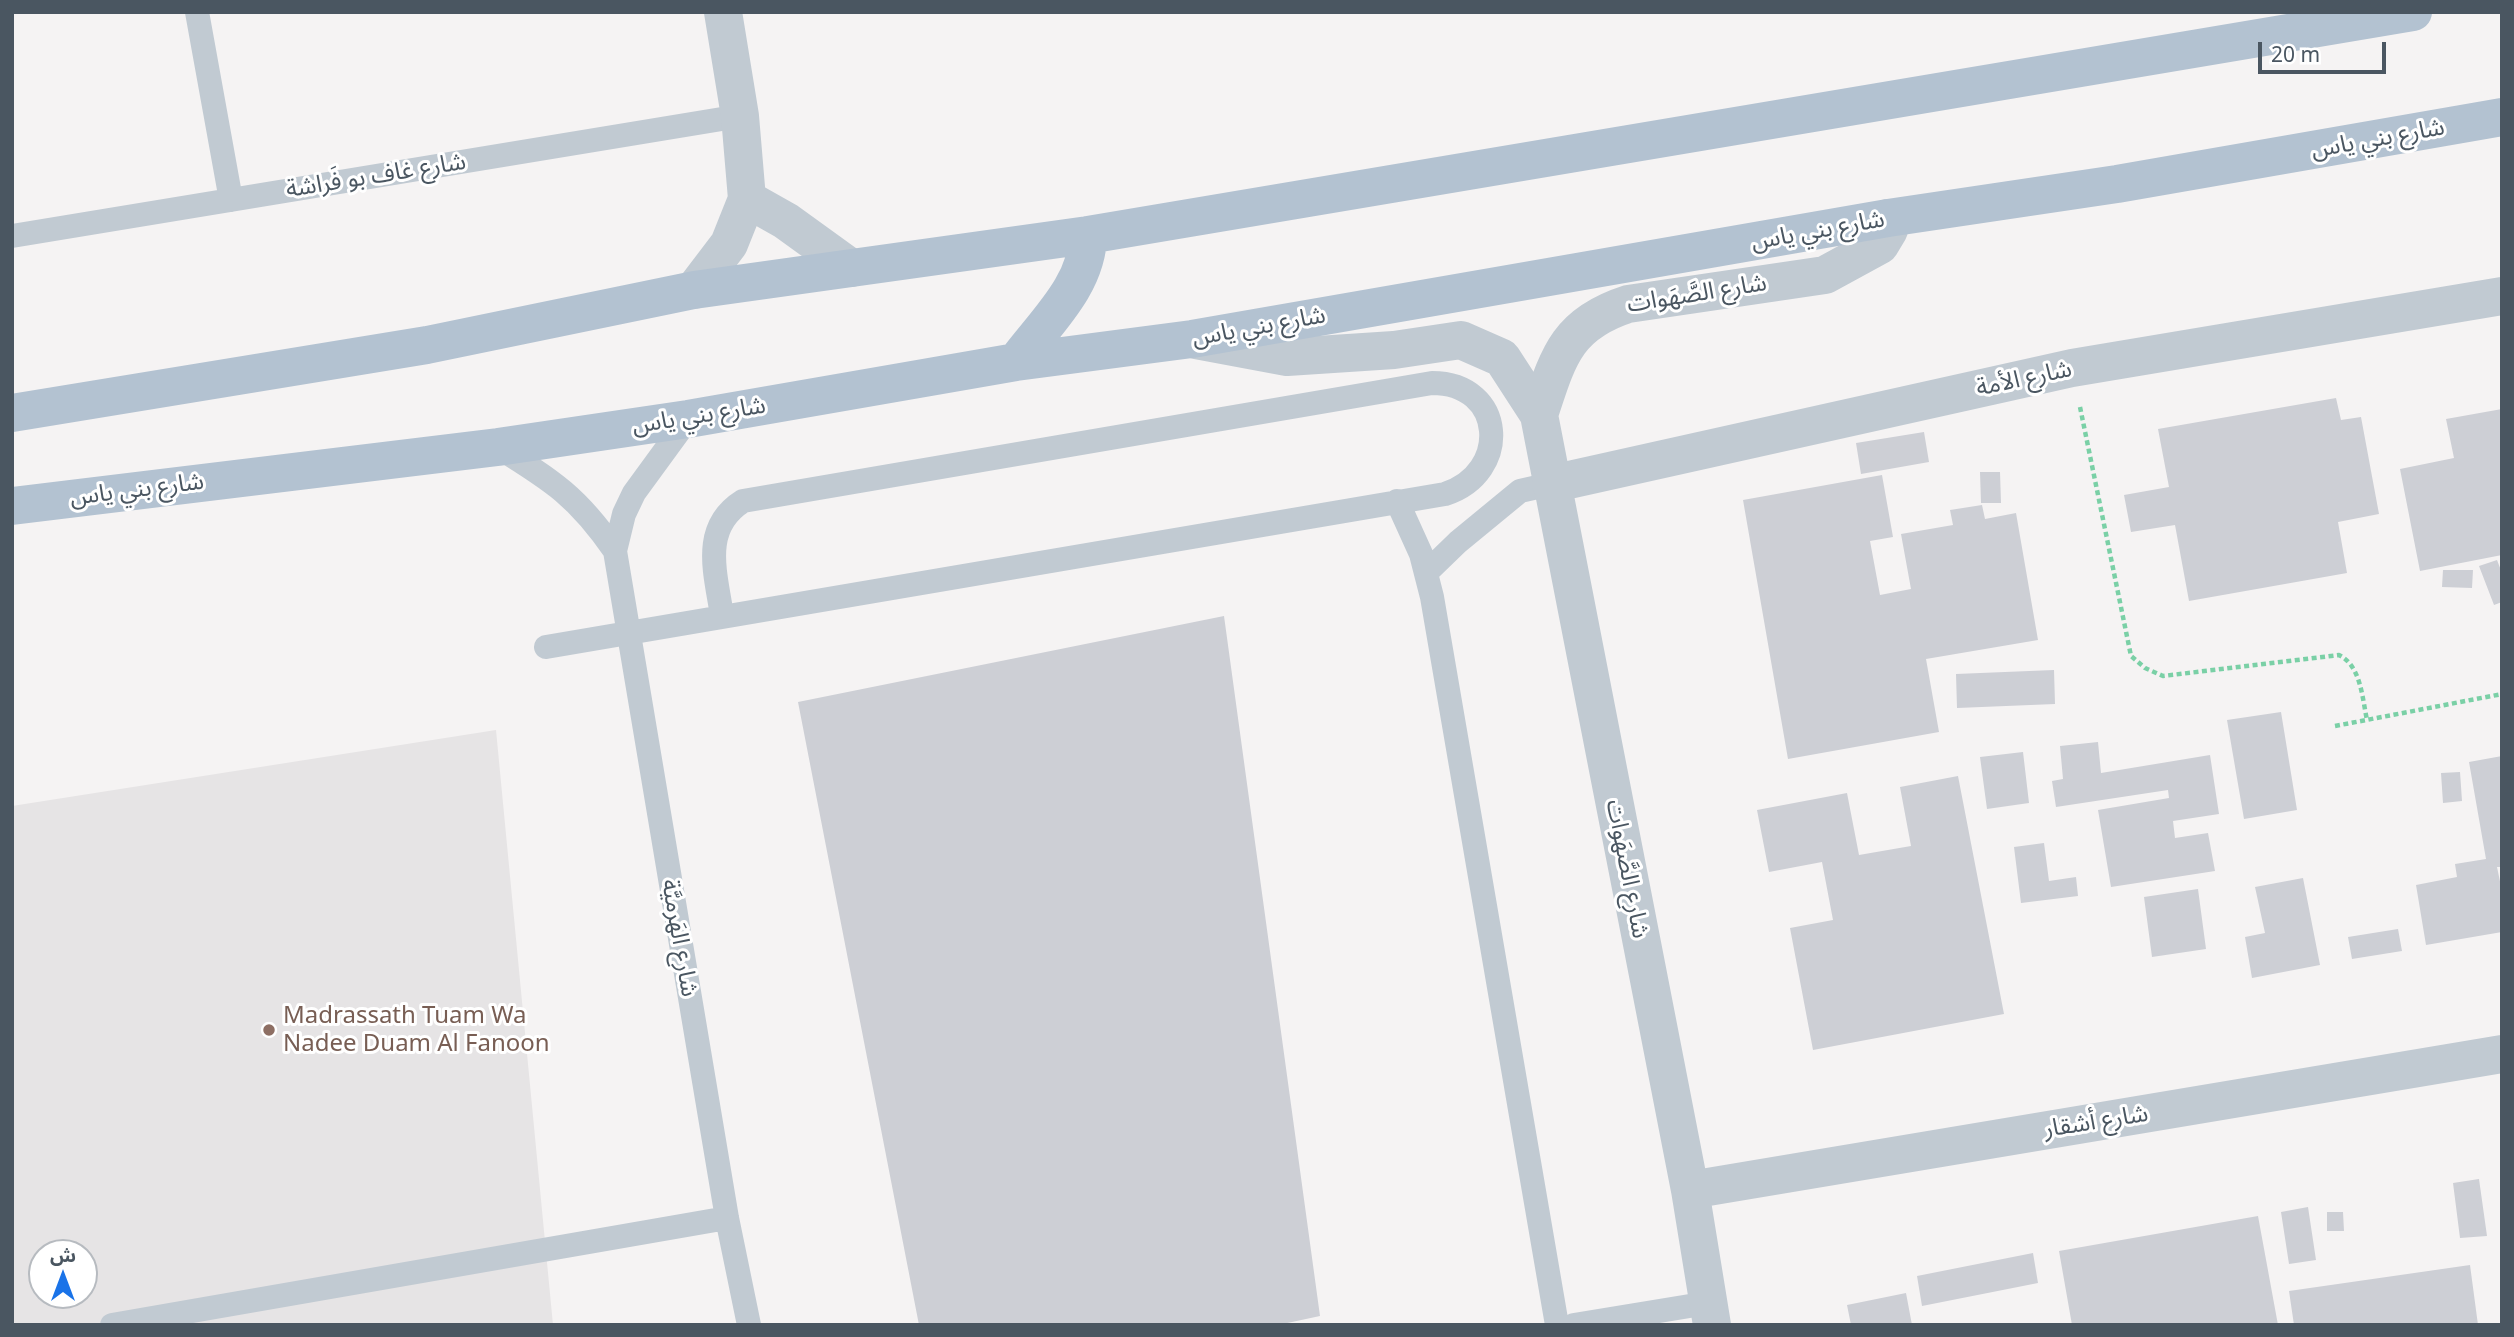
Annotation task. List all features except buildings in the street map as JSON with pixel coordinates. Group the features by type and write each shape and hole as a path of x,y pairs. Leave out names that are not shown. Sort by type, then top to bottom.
{"main road":[{"path":"12,414 427,345 694,290 1088,235 2413,12"},
{"name":"شارع بني ياس","path":"12,506 498,447 688,419 1016,362 1192,339 1888,218 2117,184 2502,117"},
{"path":"1016,362 1076,283 1088,251 1088,235"}],"street":[{"path":"694,290 729,244 747,199 740,116 723,12"},
{"path":"747,199 786,220 851,268"},
{"name":"شارع الصَّهَوات","path":"1539,415 1565,344 1583,325 1604,312 1628,304 1825,275 1880,245 1889,230 1888,218"},
{"name":"شارع الأمة","path":"1550,484 2072,368 2502,296"},
{"name":"شارع الصَّهَوات","path":"1192,339 1287,357 1394,350 1461,340 1502,358 1539,415 1550,484 1690,1190 1710,1314"},
{"name":"شارع أشقار","path":"1690,1190 2502,1054"}],"lane":[{"path":"197,12 231,200"},
{"name":"شارع غاف بو فَراشة","path":"12,236 740,116"},
{"path":"546,647 1460,489 1483,467 1490,448 1488,416 1472,394 1460,387 1432,383 743,501 723,516 714,537 712,548 722,616"},
{"name":"شارع الهَرميَّة","path":"688,419 634,493 624,514 615,551 727,1218 749,1325"},
{"name":"شارع الهَرميَّة","path":"498,447 575,499 615,551"},
{"path":"1426,573 1458,541 1520,491 1550,484"},
{"path":"1397,501 1426,573 1557,1325"},
{"path":"112,1325 727,1218"},
{"path":"1574,1325 1710,1314"}],"path":[{"path":"2072,368 2131,656 2145,668 2163,676 2339,655 2349,660 2355,669 2367,720"},
{"path":"2335,726 2502,694"}],"shaded area":[{"name":"Madrassath Tuam Wa Nadee Duam Al Fanoon","path":"496,730 553,1325 12,1325 12,806"}],"place":[{"name":"Madrassath Tuam Wa Nadee Duam Al Fanoon","path":"269,1030"}]}
